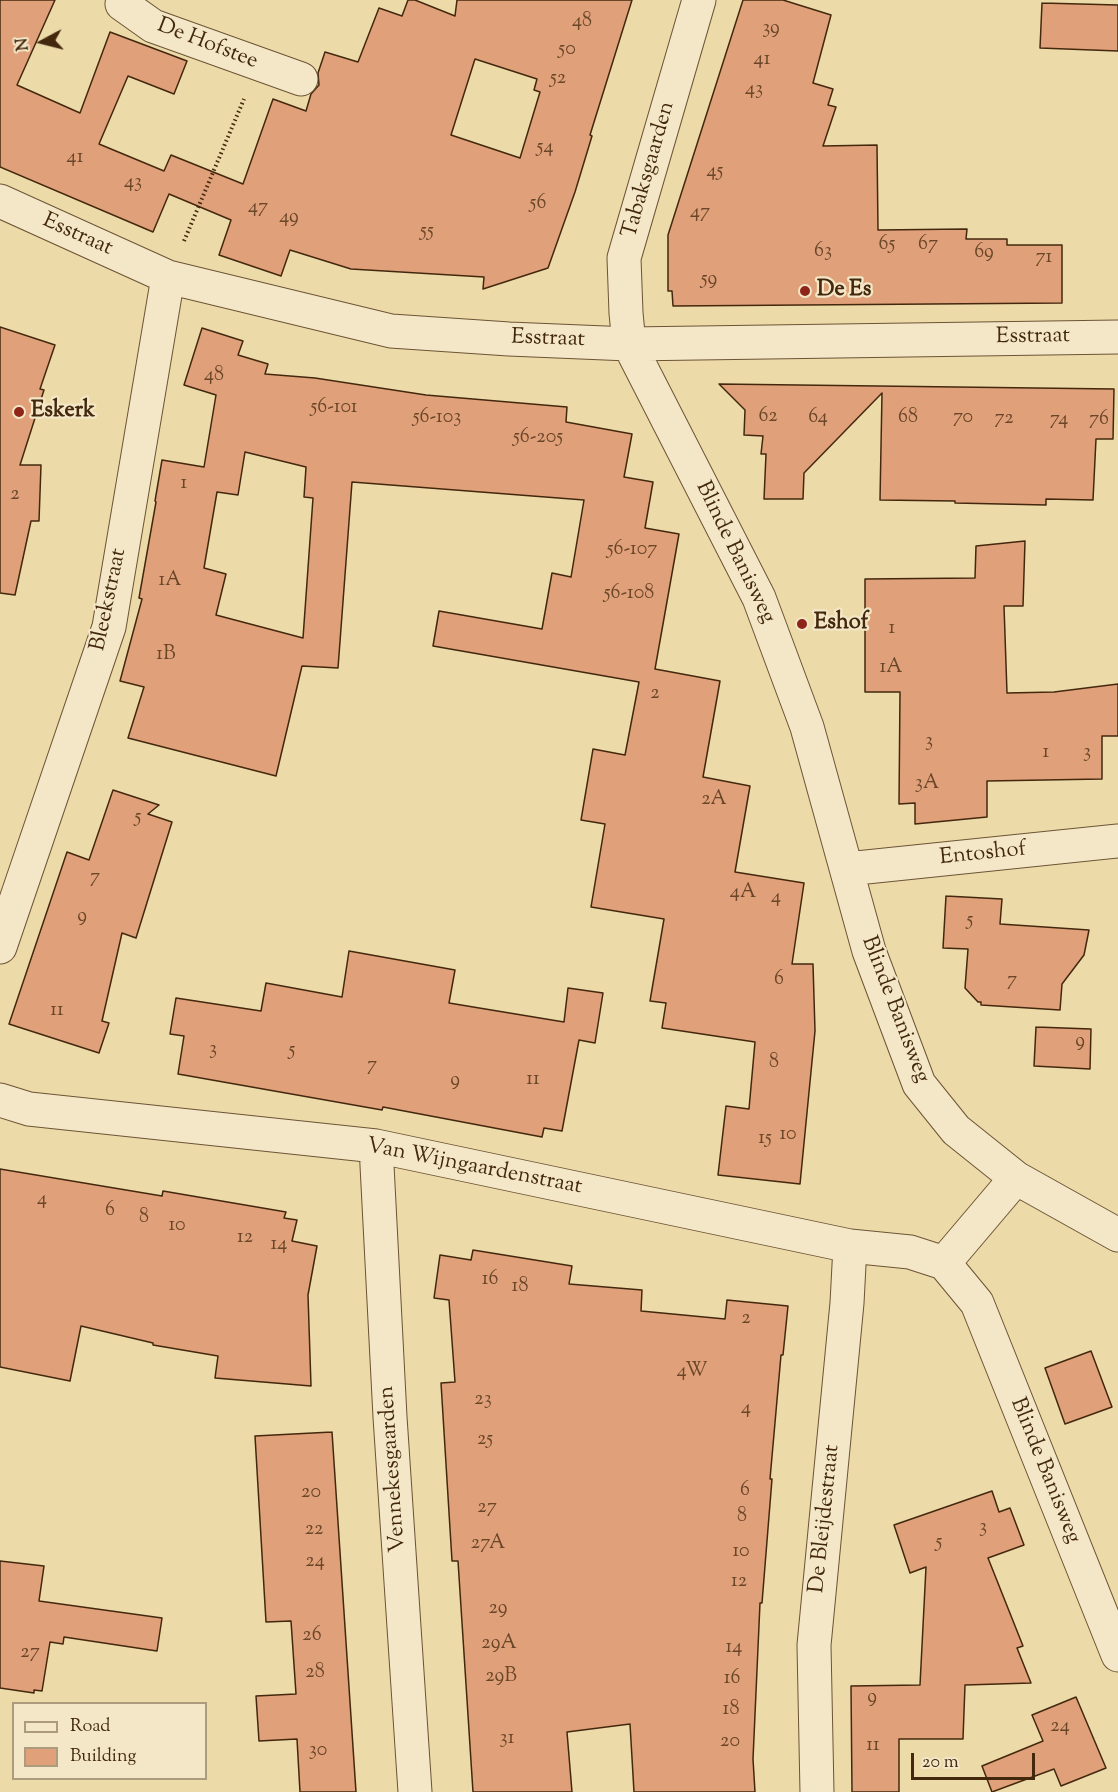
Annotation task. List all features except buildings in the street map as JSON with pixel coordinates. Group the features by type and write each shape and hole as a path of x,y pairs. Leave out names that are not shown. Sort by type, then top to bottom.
{"street":[{"name":"De Hofstee","path":"124,0 122,4 153,26 301,79"},
{"name":"Tabaksgaarden","path":"629,344 624,258 699,0"},
{"name":"Esstraat","path":"0,201 168,277 391,331 629,344 1118,337"},
{"name":"Bleekstraat","path":"0,947 109,627 168,277"},
{"name":"Blinde Banisweg","path":"629,344 759,598 807,727 869,951 919,1084 956,1130 1016,1178 1118,1235"},
{"name":"Entoshof","path":"847,869 1118,841"},
{"name":"Van Wijngaardenstraat","path":"0,1100 29,1109 376,1146 850,1246 910,1252 944,1263"},
{"name":"Vennekesgaarden","path":"376,1146 390,1417 415,1792"},
{"path":"944,1263 1016,1178"},
{"name":"De Bleijdestraat","path":"817,1792 814,1645 847,1303 850,1246"},
{"name":"Blinde Banisweg","path":"944,1263 977,1303 1118,1655"}],"path":[{"path":"168,277 258,65"}],"place":[{"name":"De Es","path":"805,291"},
{"name":"Eskerk","path":"19,412"},
{"name":"Eshof","path":"802,624"}]}
